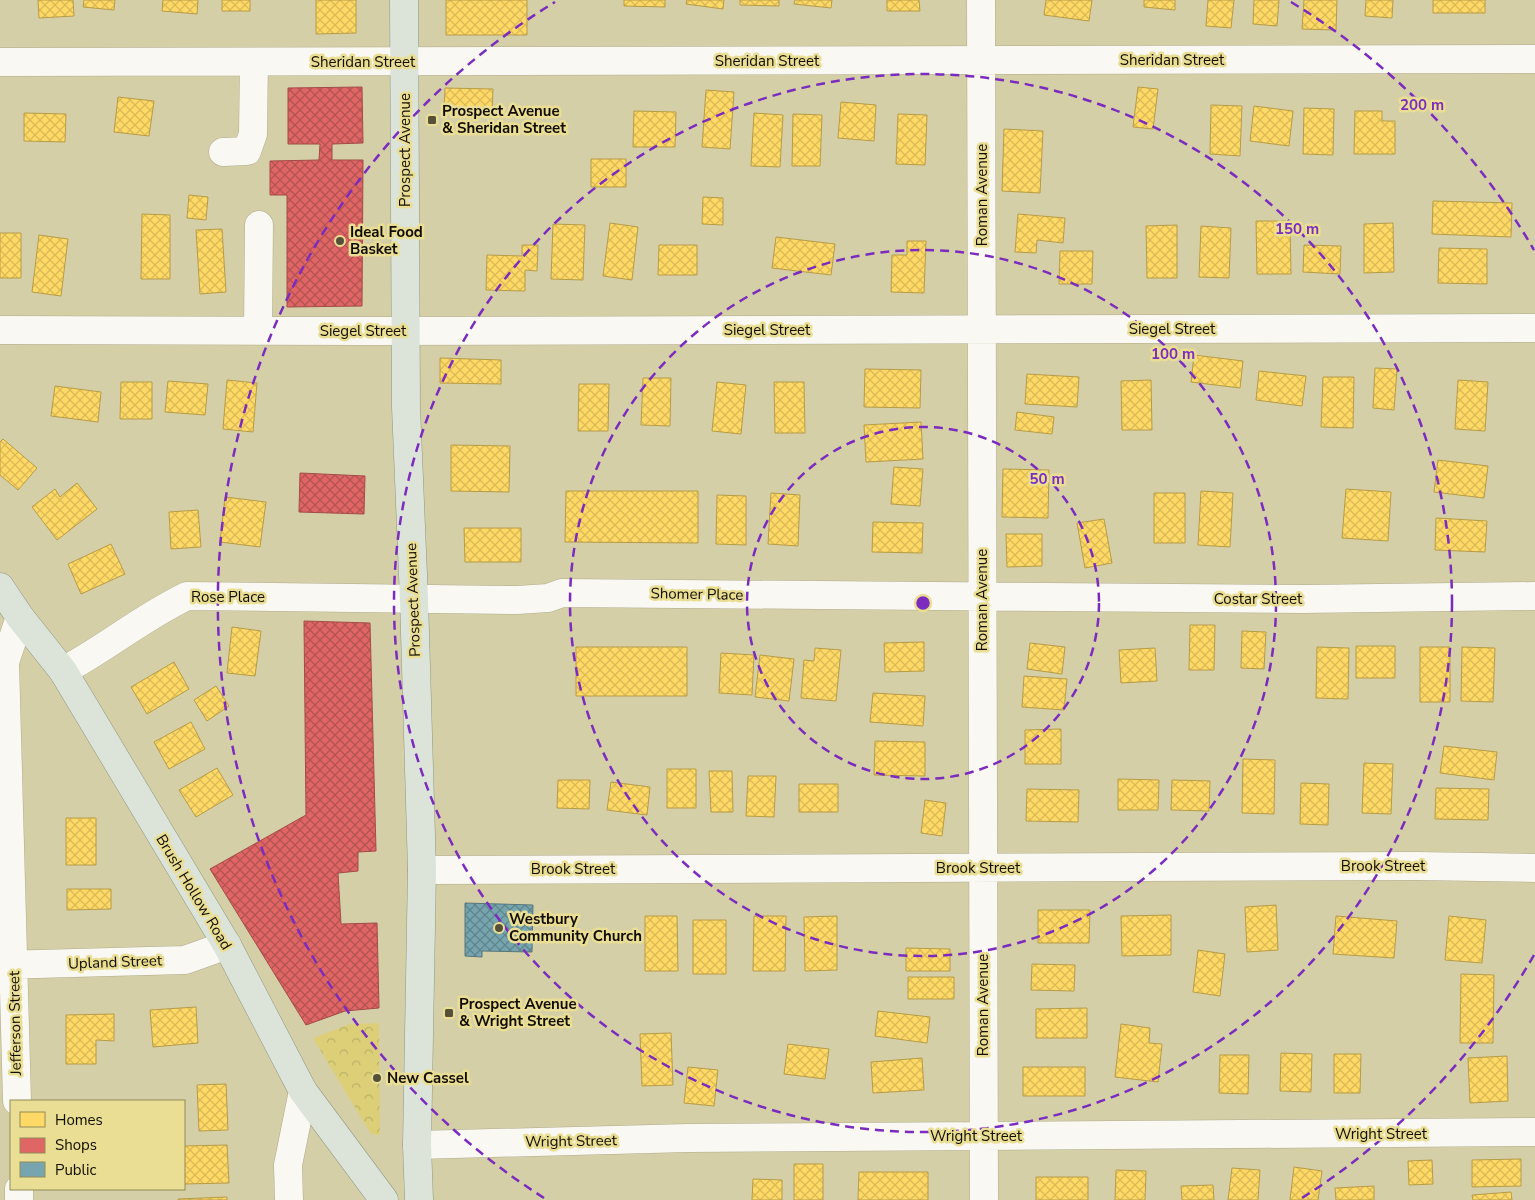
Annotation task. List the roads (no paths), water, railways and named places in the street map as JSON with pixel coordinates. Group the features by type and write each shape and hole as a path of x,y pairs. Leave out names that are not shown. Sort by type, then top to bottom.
{"main road":[{"name":"Prospect Avenue","path":"404,0 406,407 422,870 417,1145 419,1200"},
{"name":"Brush Hollow Road","path":"0,587 20,617 63,671 227,946 303,1091 384,1200"}],"street":[{"name":"Roman Avenue","path":"981,0 984,1200"},
{"name":"Sheridan Street","path":"0,62 1535,59"},
{"path":"223,152 247,151 253,134 254,62"},
{"path":"258,331 260,225"},
{"name":"Siegel Street","path":"0,330 1535,328"},
{"name":"Shomer Place","path":"414,599 526,600 548,598 562,593 982,597"},
{"name":"Rose Place","path":"63,671 90,656 164,607 187,596 414,599"},
{"name":"Costar Street","path":"982,597 1304,599 1535,596"},
{"name":"Jefferson Street","path":"17,1100 7,965 5,662 20,617"},
{"name":"Brook Street","path":"422,870 1417,866 1535,868"},
{"name":"Upland Street","path":"7,965 184,960 227,946"},
{"path":"289,1200 288,1165 303,1091"},
{"name":"Wright Street","path":"417,1145 688,1138 1535,1132"}],"place":[{"name":"Prospect Avenue & Sheridan Street","path":"432,120"},
{"name":"Ideal Food Basket","path":"340,241"},
{"name":"Westbury Community Church","path":"499,928"},
{"name":"Prospect Avenue & Wright Street","path":"449,1013"},
{"name":"New Cassel","path":"377,1078"}]}
